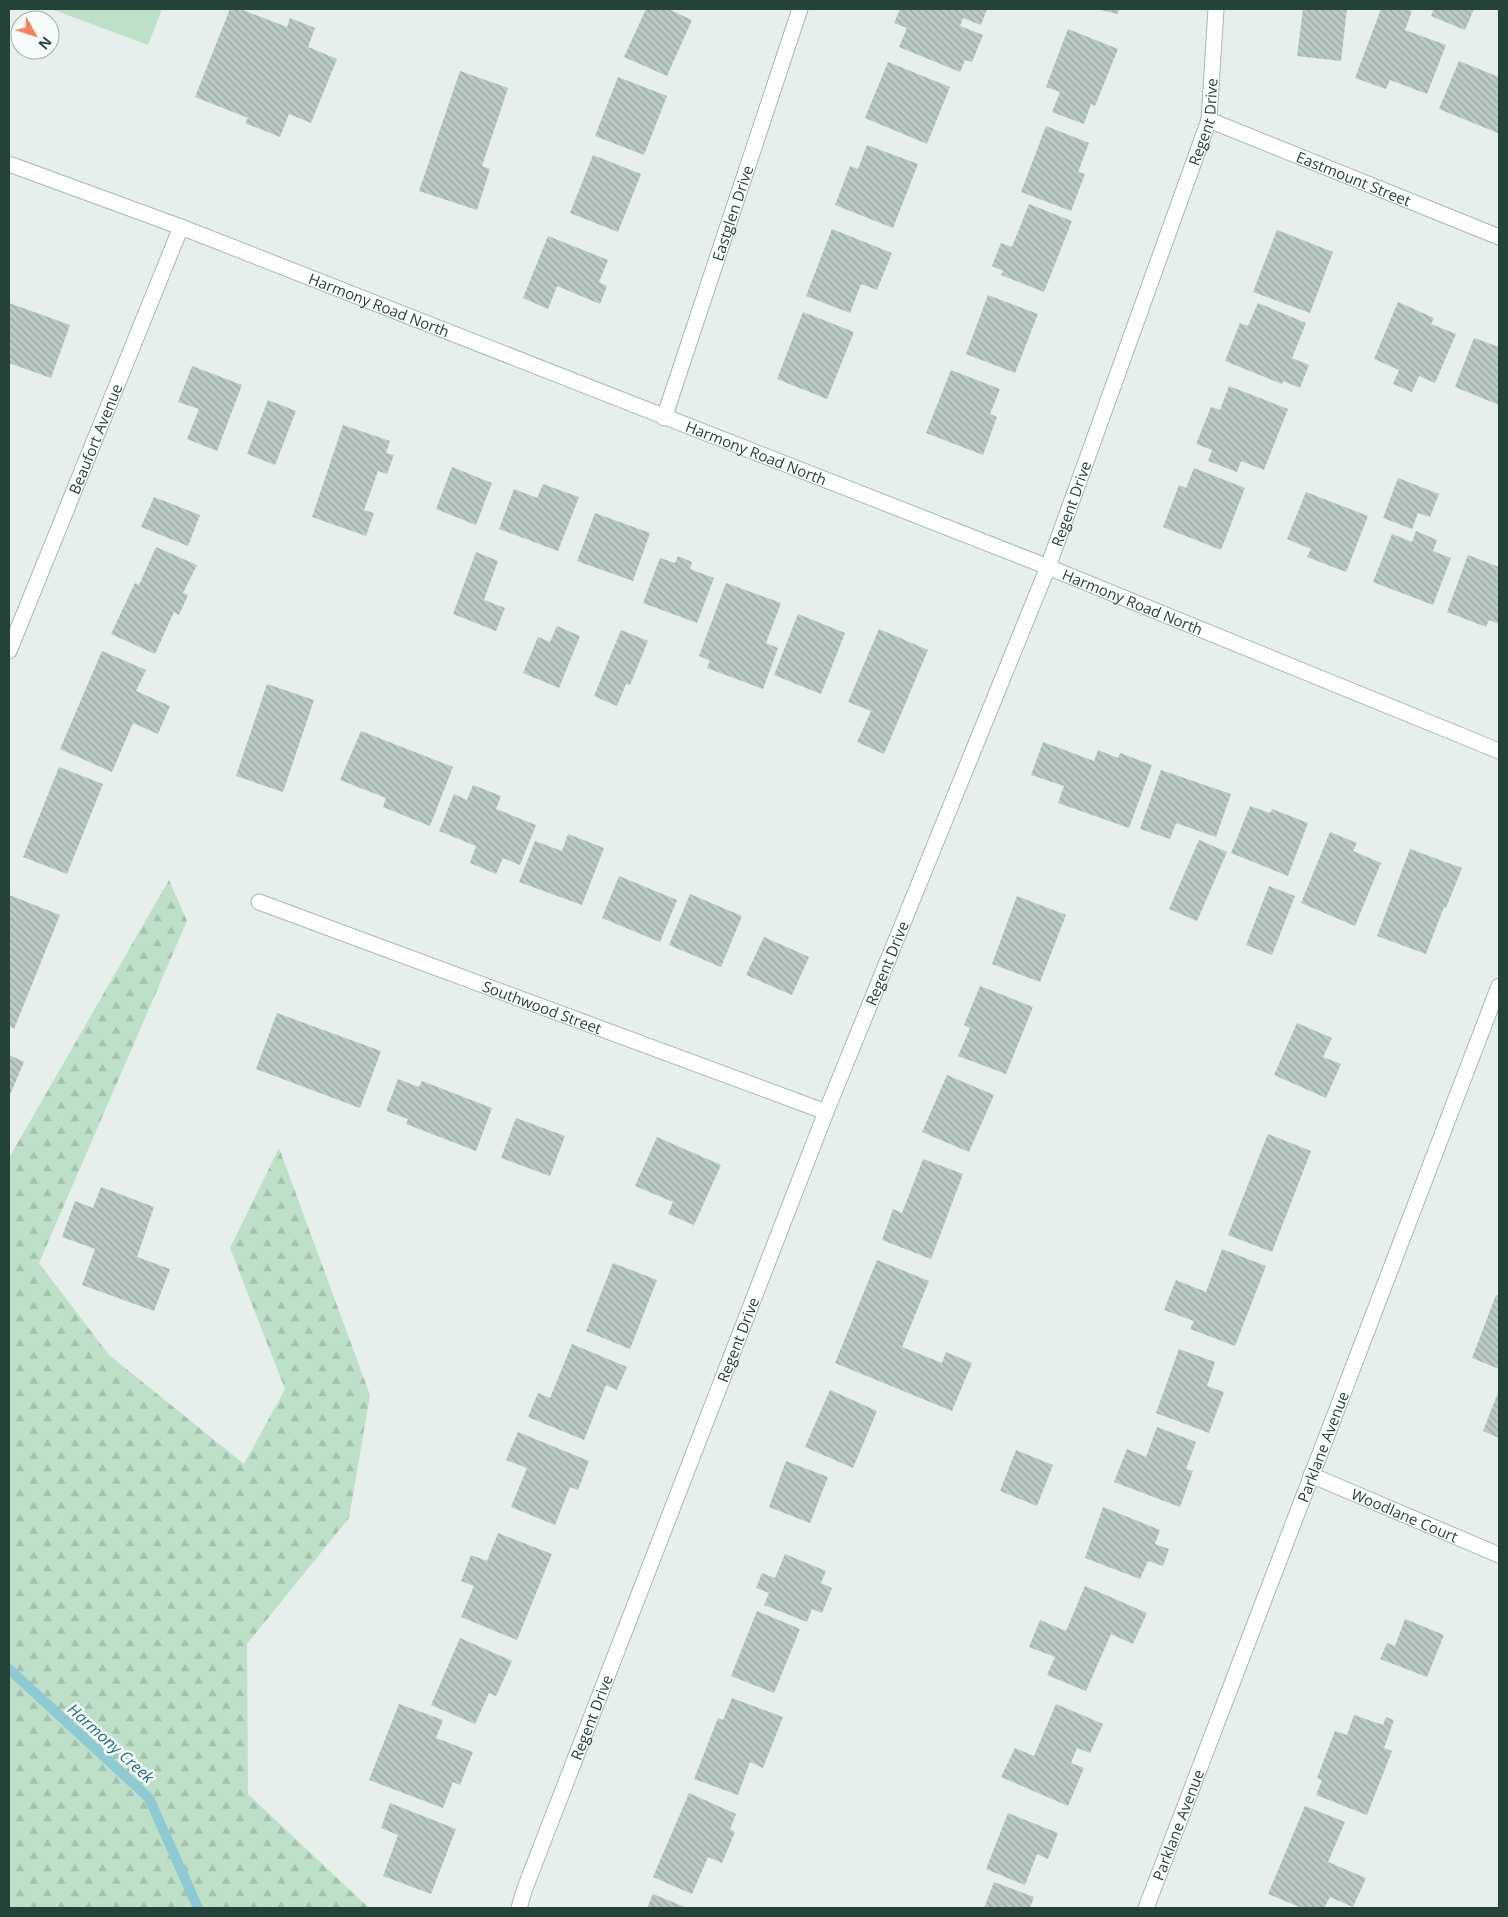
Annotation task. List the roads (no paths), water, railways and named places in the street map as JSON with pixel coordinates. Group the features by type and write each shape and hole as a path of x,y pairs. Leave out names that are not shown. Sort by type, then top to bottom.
{"street":[{"name":"Eastglen Drive","path":"664,418 800,9"},
{"name":"Regent Drive","path":"519,1908 525,1888 826,1112 1048,567 1209,120 1216,9"},
{"name":"Eastmount Street","path":"1209,120 1499,237"},
{"name":"Harmony Road North","path":"9,164 180,227 1048,567 1499,751"},
{"name":"Beaufort Avenue","path":"9,651 180,227"},
{"name":"Southwood Street","path":"259,902 826,1112"},
{"name":"Parklane Avenue","path":"1146,1908 1499,986"},
{"name":"Woodlane Court","path":"1311,1475 1499,1555"}],"waterway":[{"name":"Harmony Creek","path":"9,1669 149,1798 198,1908"}]}
